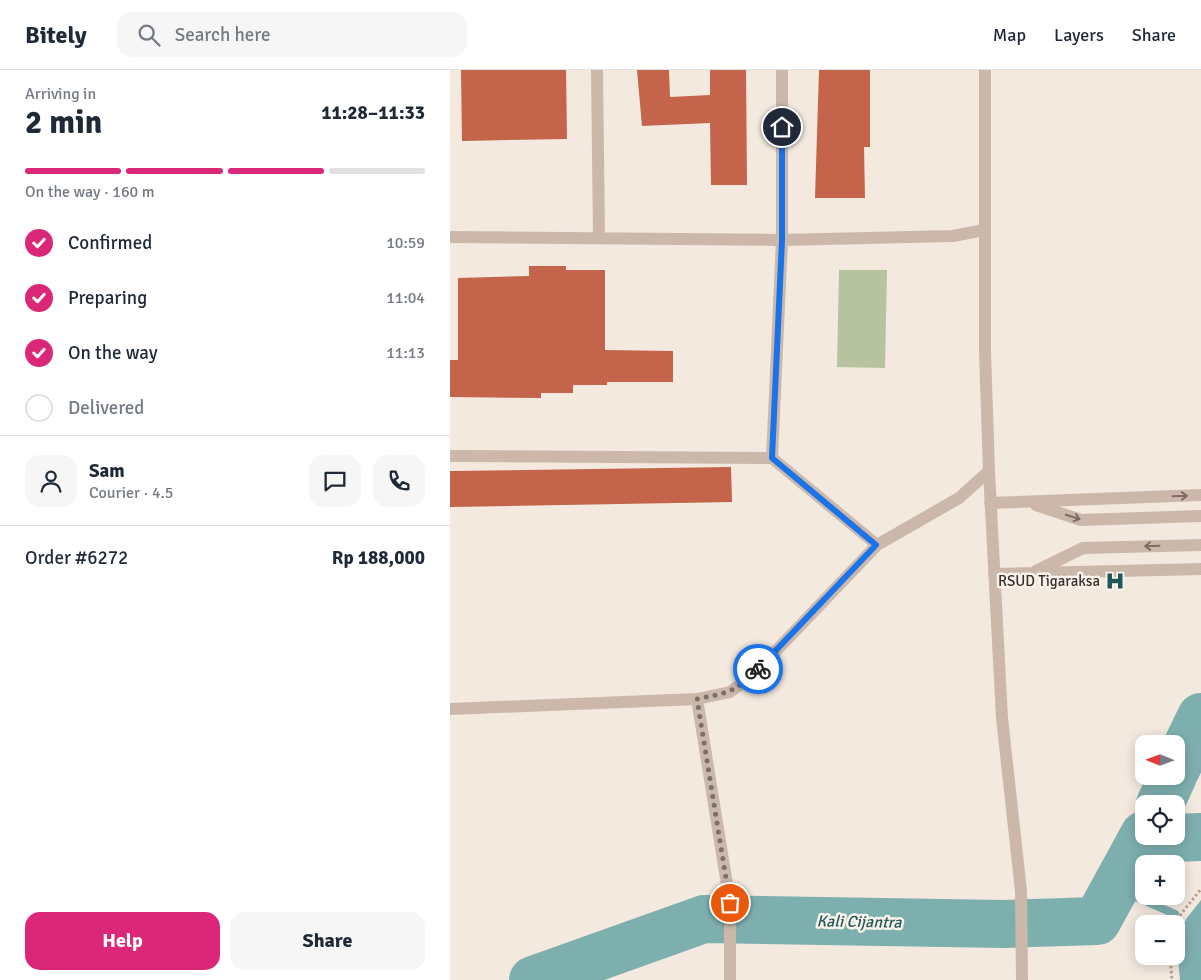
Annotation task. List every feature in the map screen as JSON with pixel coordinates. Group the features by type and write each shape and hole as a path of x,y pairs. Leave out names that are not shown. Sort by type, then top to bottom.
{"street":[{"path":"597,70 599,238"},
{"path":"772,458 782,240 782,70"},
{"path":"985,70 985,353 990,503 1002,718 1021,891 1022,980"},
{"path":"450,237 782,240 953,236 984,230"},
{"path":"450,456 772,458 876,545"},
{"path":"450,709 697,699 730,692 742,685 876,545 959,498 989,471"},
{"path":"990,503 1201,495"},
{"path":"1027,502 1081,520 1201,516"},
{"path":"1032,573 1083,548 1201,545"},
{"path":"994,574 1201,568"},
{"path":"697,699 730,903 730,980"}],"path":[{"path":"1181,915 1201,889"},
{"path":"1171,965 1172,980"}],"green space":[{"path":"839,270 887,270 885,368 837,367"}],"water":[{"path":"1201,900 1201,980 1180,980 1179,965 1185,965 1186,919"}],"building":[{"path":"461,70 566,70 567,139 462,141"},
{"path":"637,70 669,70 670,97 710,95 710,70 746,70 747,185 711,185 710,123 642,126"},
{"path":"819,70 870,70 870,147 864,147 865,198 815,198"},
{"path":"529,266 566,266 566,270 605,270 605,350 673,351 673,382 607,382 607,385 573,385 573,393 541,393 541,398 450,397 450,360 458,360 458,278 529,276"},
{"path":"731,467 732,502 450,507 450,471"}],"waterway":[{"name":"Kali Cijantra","path":"1185,750 1201,717"},
{"name":"Kali Cijantra","path":"1164,795 1169,785"},
{"path":"1185,838 1201,837"},
{"name":"Kali Cijantra","path":"533,980 704,919 1003,924 1097,921 1139,845"},
{"path":"1115,888 1175,914"}],"way so far":[{"path":"730,903 697,699 730,692 742,685 758,669"}],"place":[{"name":"RSUD Tigaraksa","path":"1115,581"}],"route":[{"path":"758,669 876,545 772,458 782,240 782,127"}]}
